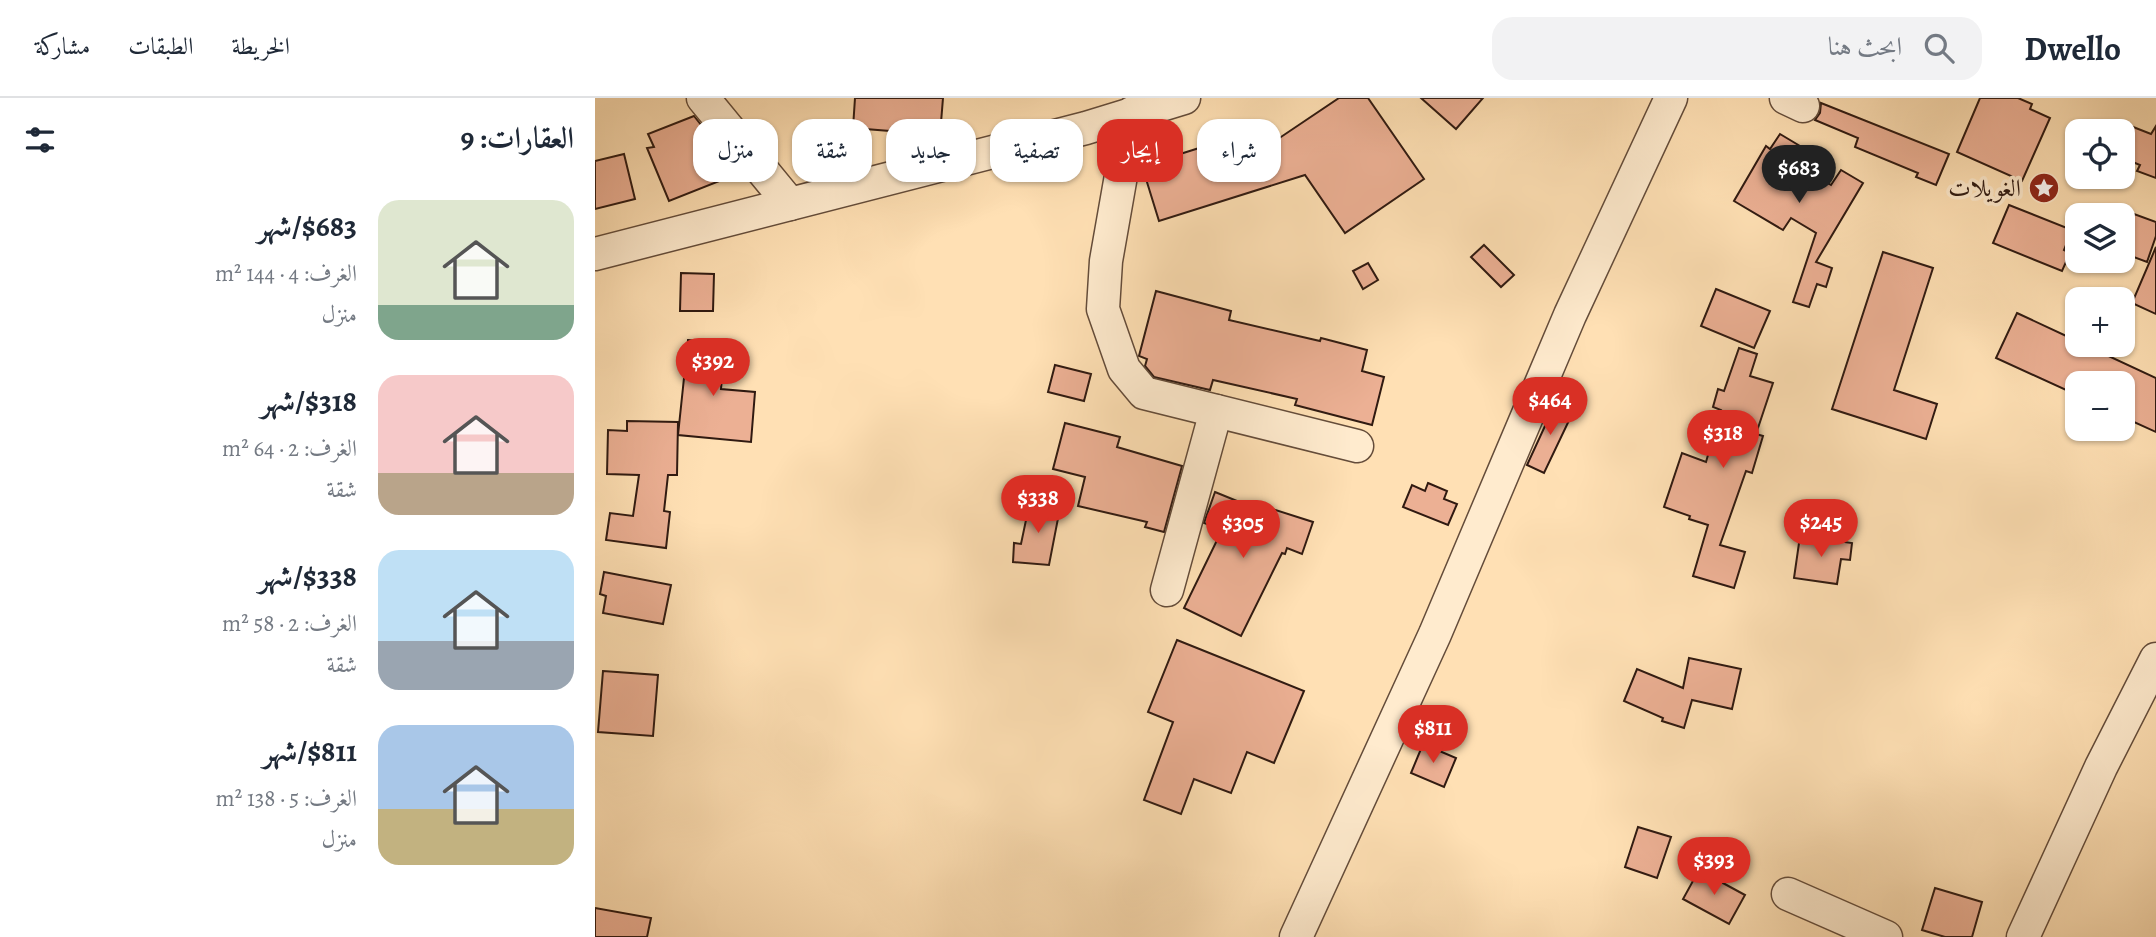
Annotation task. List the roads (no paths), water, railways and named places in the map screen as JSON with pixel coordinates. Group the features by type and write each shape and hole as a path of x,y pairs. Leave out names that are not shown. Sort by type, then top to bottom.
{"street":[{"path":"703,98 790,204"},
{"path":"595,254 1185,98"},
{"path":"1296,937 1435,634 1570,315 1671,98"},
{"path":"1132,114 1106,261 1103,309 1124,369 1143,393 1357,446"},
{"path":"1167,590 1216,411"},
{"path":"2023,937 2101,767 2156,659"},
{"path":"1788,894 1885,937"}],"place":[{"name":"الغويلات","path":"2044,188"}]}
